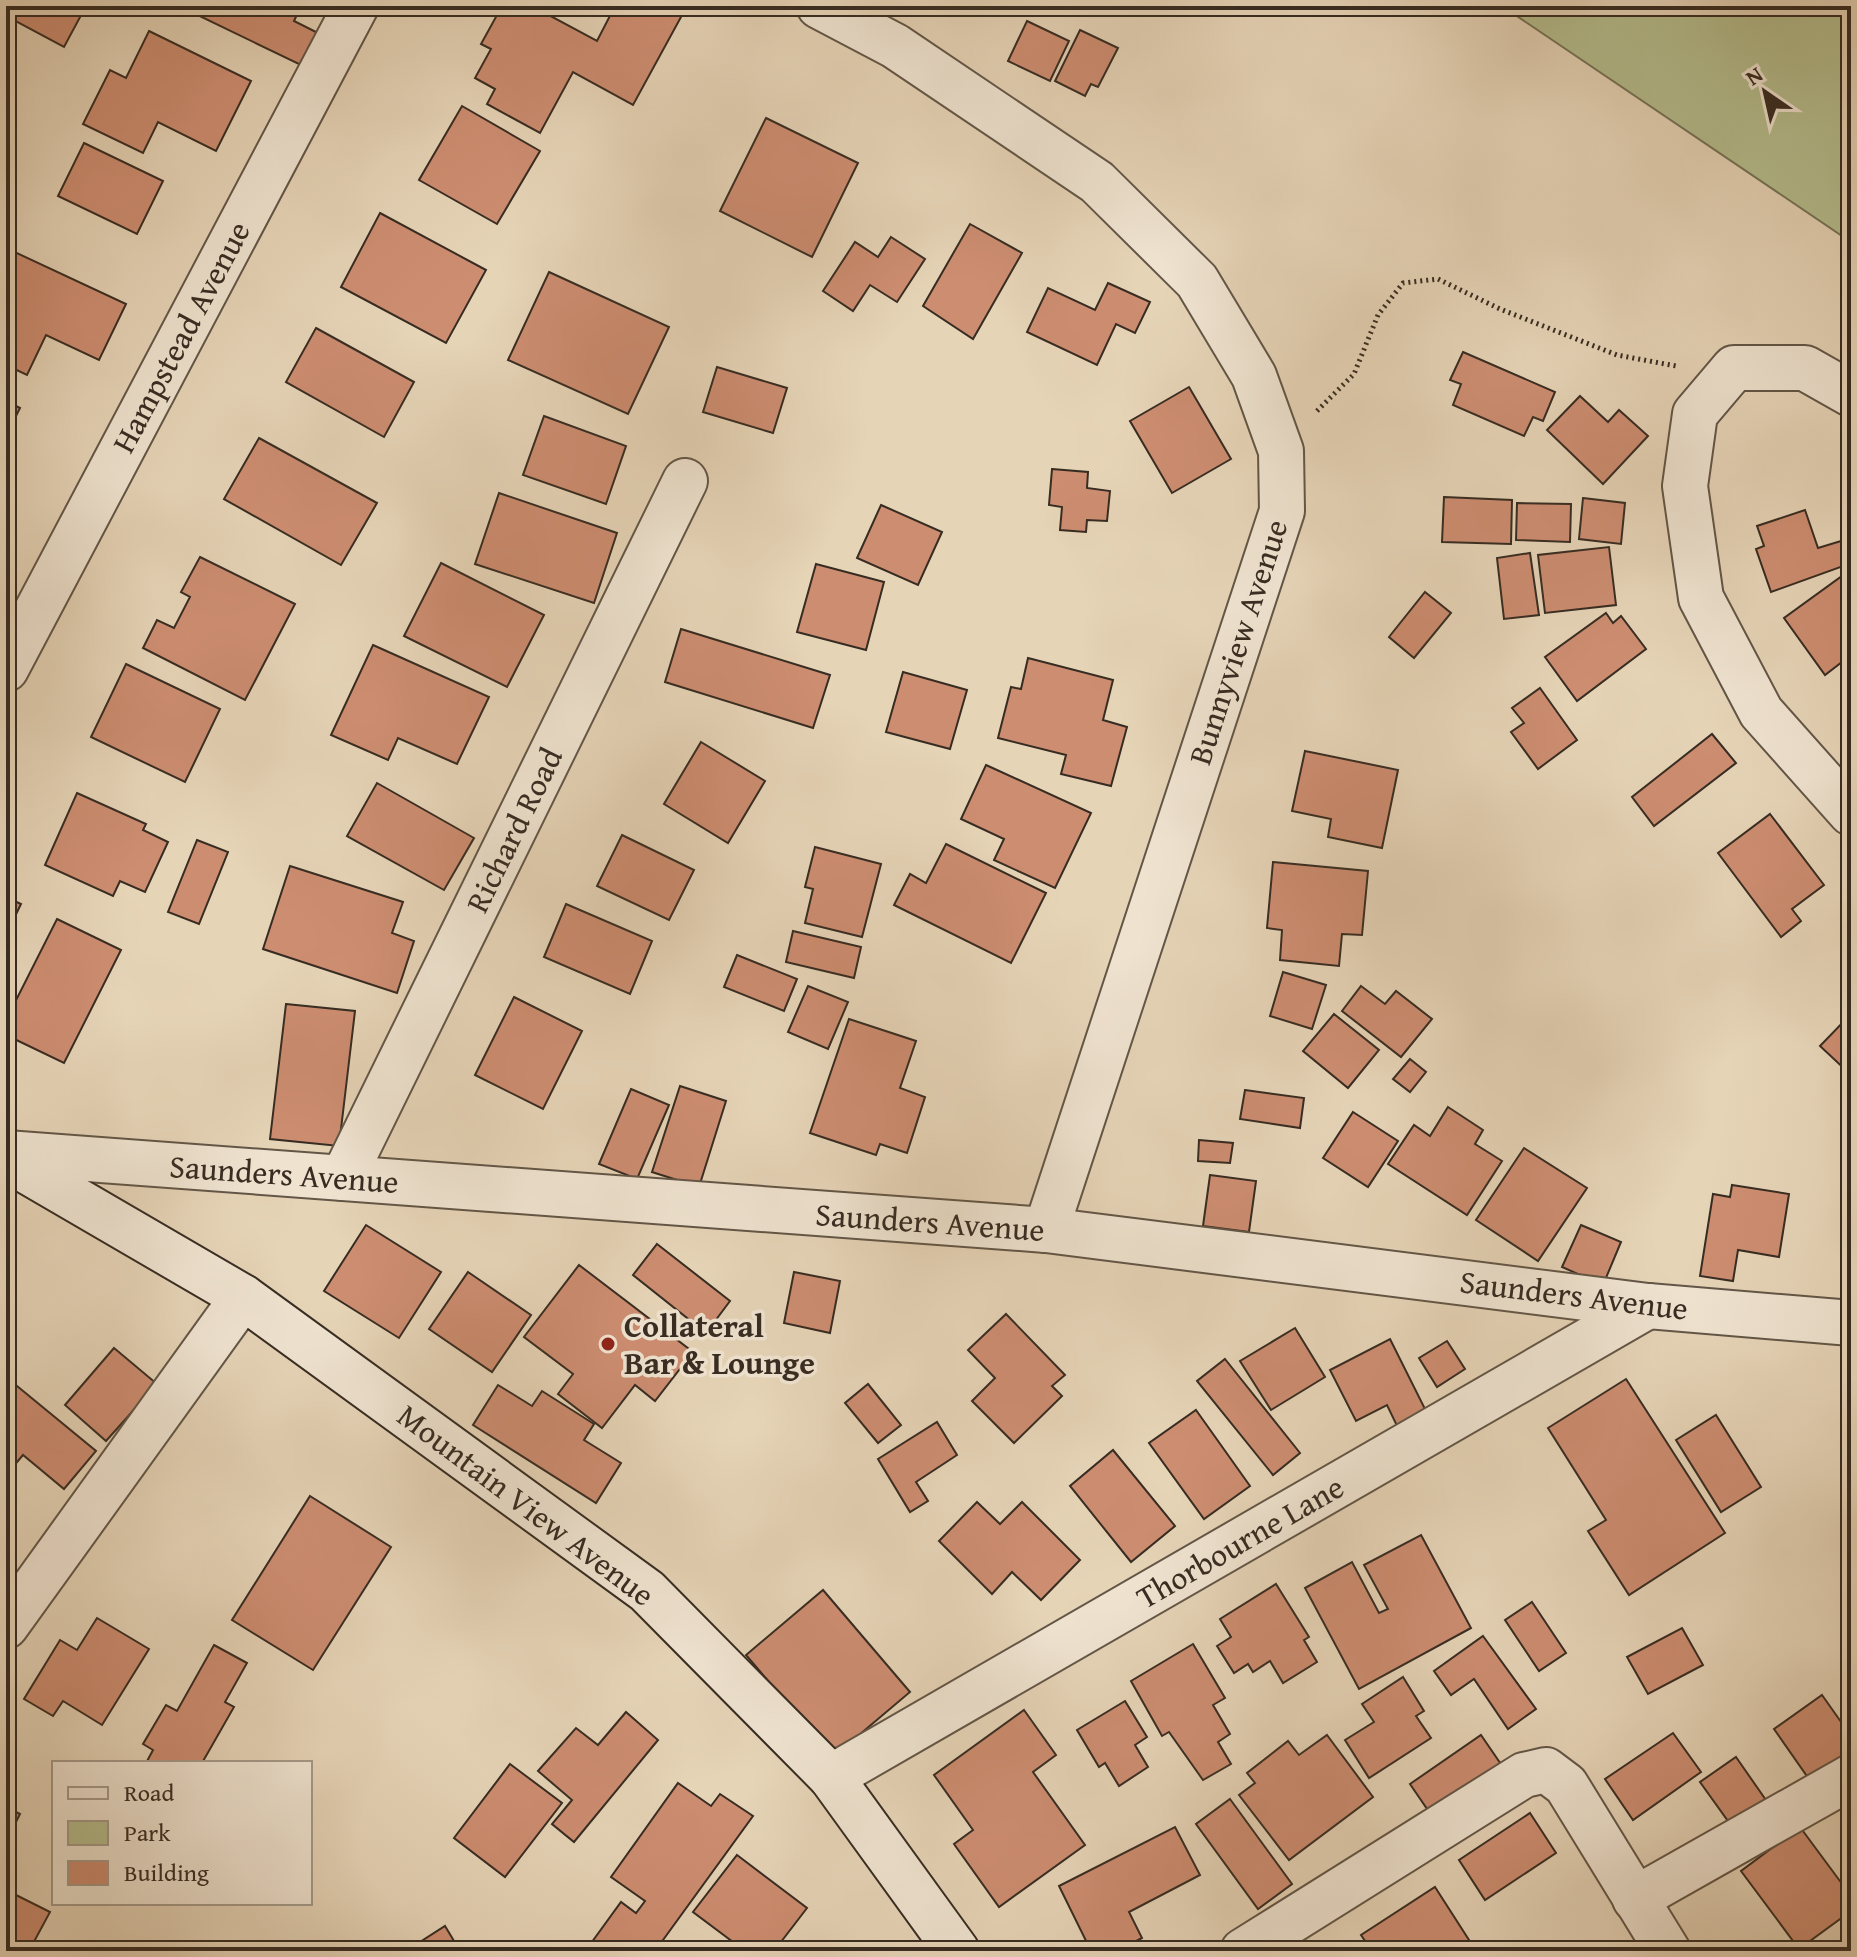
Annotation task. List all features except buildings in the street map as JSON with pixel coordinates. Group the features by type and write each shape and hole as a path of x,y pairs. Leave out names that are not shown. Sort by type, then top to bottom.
{"street":[{"name":"Hampstead Avenue","path":"6,669 356,6"},
{"name":"Bunnyview Avenue","path":"819,6 895,46 1097,182 1197,281 1254,376 1279,448 1282,511 1046,1230"},
{"path":"1851,394 1805,368 1734,368 1695,414 1685,486 1701,598 1761,712 1851,813"},
{"name":"Richard Road","path":"343,1178 685,481"},
{"name":"Saunders Avenue","path":"6,1156 1046,1230 1648,1306 1851,1323"},
{"name":"Mountain View Avenue","path":"6,1156 243,1297 647,1591 831,1777 957,1951"},
{"path":"6,1626 243,1297"},
{"name":"Thorbourne Lane","path":"831,1777 1648,1306"},
{"path":"1243,1951 1524,1775 1546,1770 1566,1785 1668,1951"},
{"path":"1635,1899 1851,1777"}],"path":[{"path":"1279,448 1354,374 1378,315 1403,283 1438,279 1500,309 1617,355 1675,366 1734,368"}],"green space":[{"path":"1502,6 1851,6 1851,242"}],"place":[{"name":"Collateral Bar & Lounge","path":"608,1344"}]}
